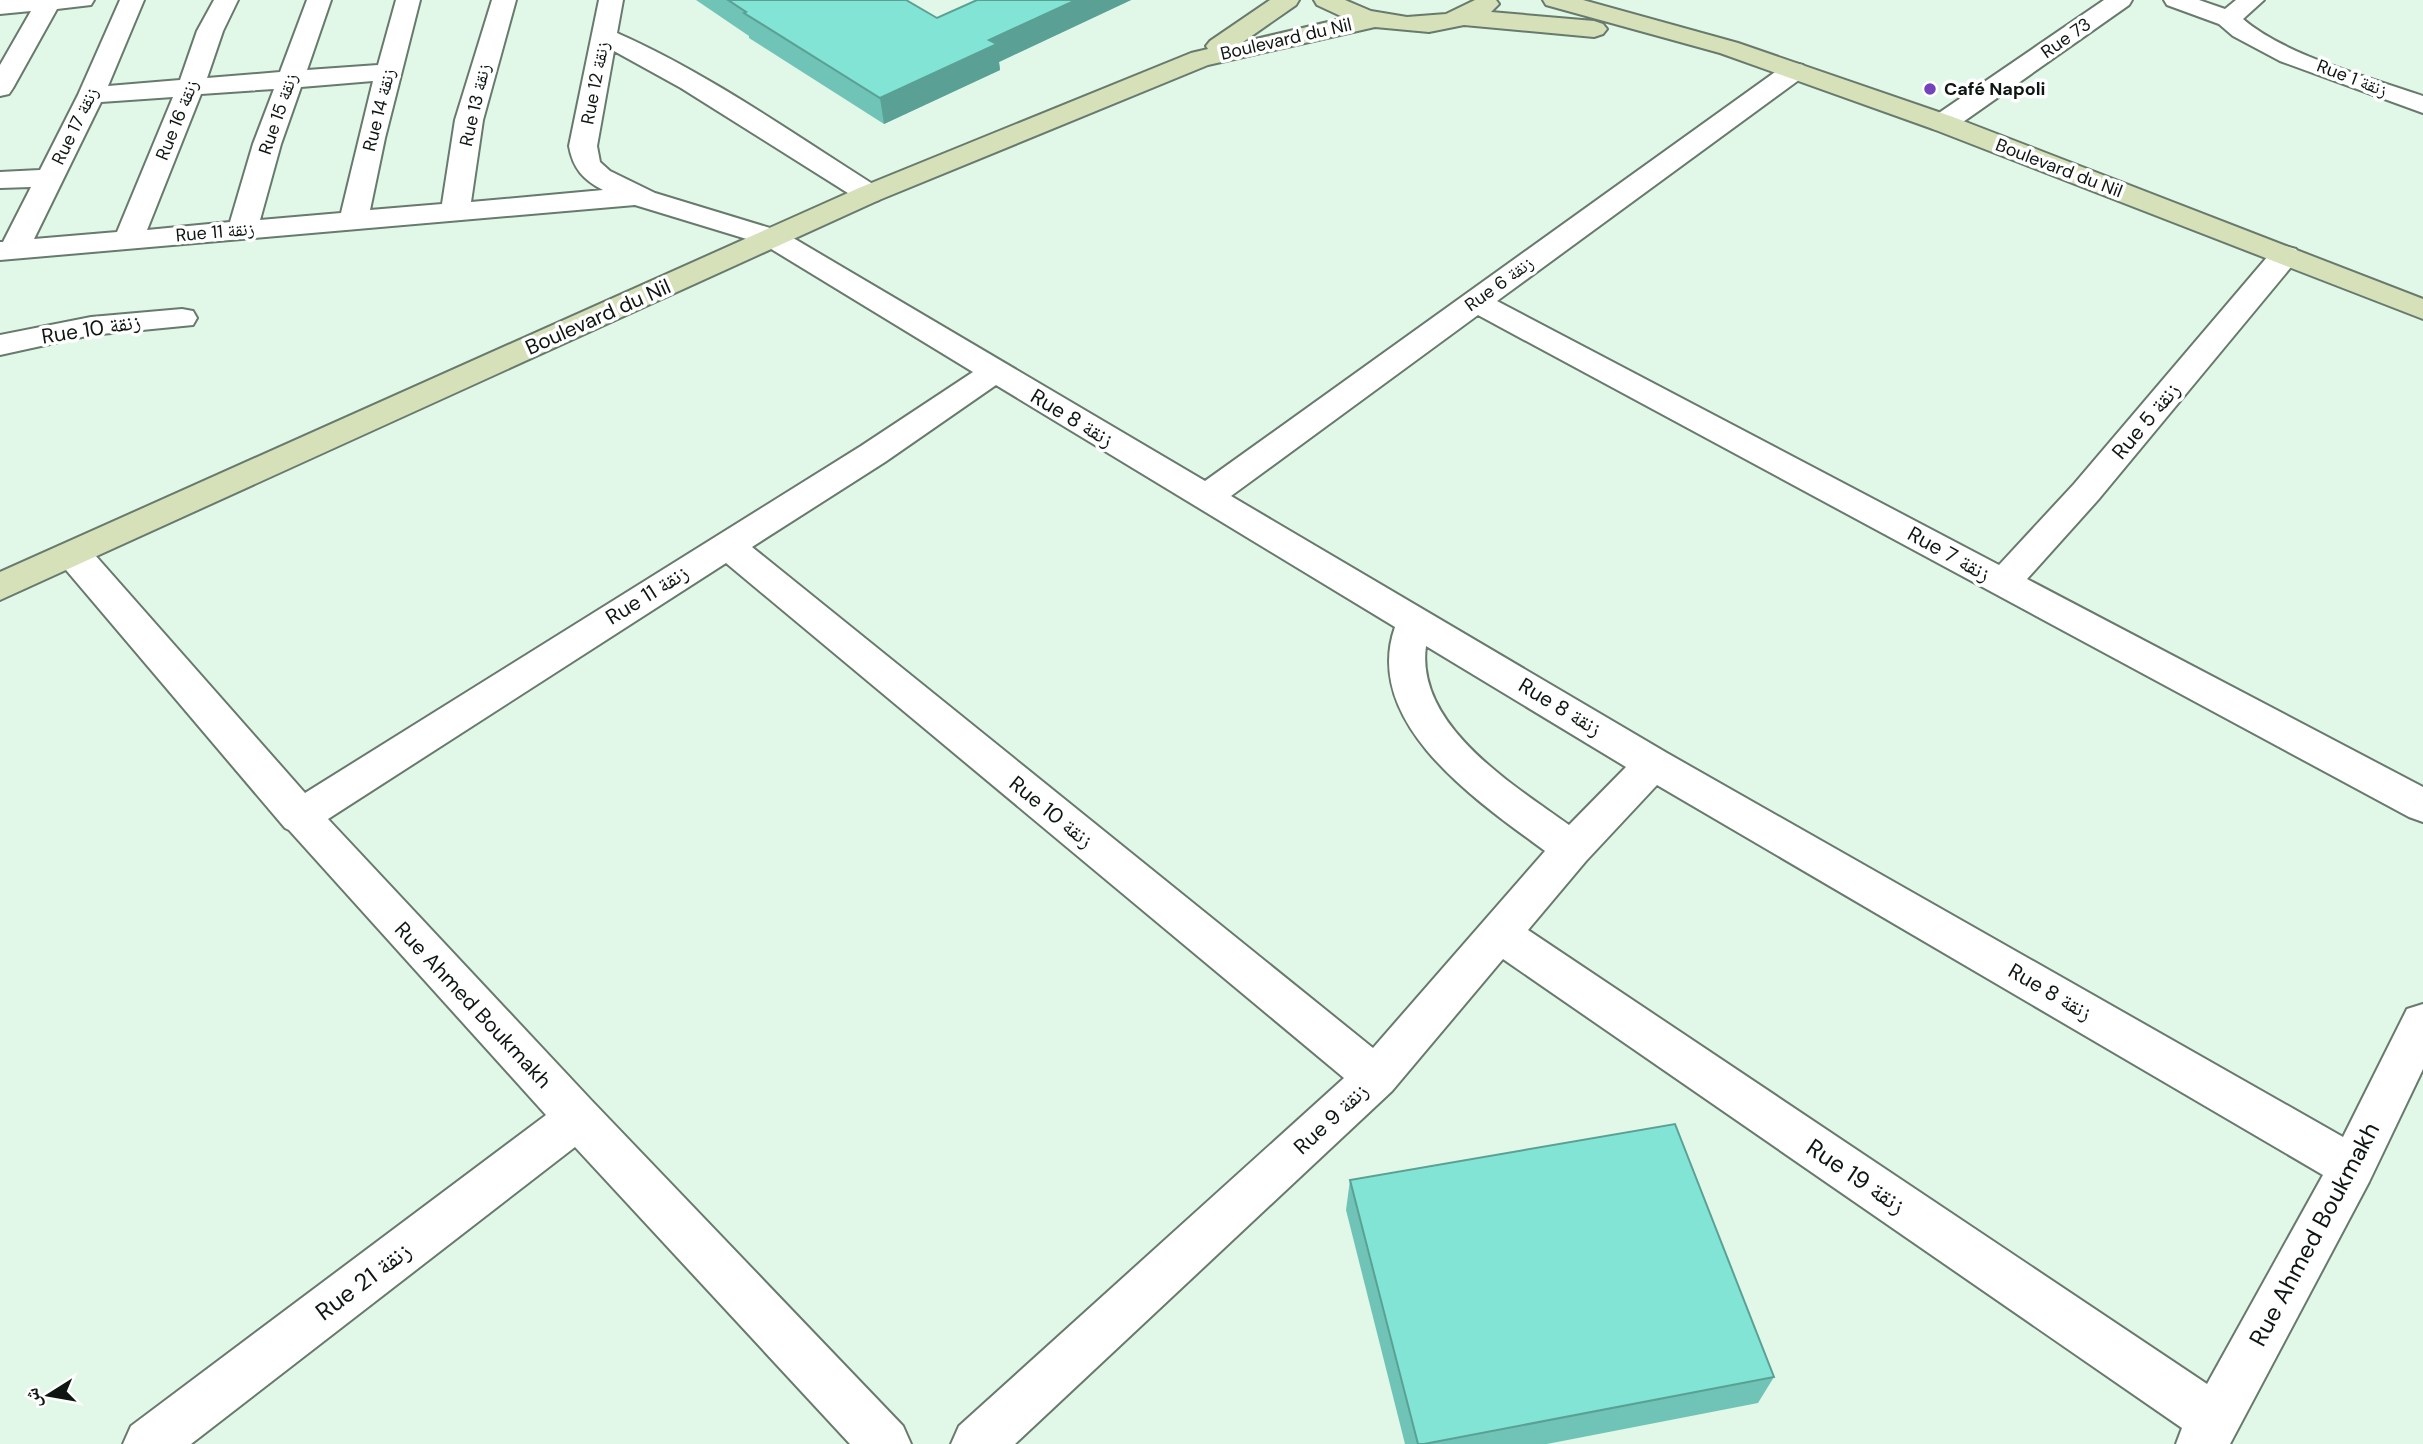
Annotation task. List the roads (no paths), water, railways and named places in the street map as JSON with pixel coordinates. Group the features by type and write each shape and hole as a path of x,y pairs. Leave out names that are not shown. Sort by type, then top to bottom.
{"street":[{"path":"0,6 82,0"},
{"name":"Rue 17 زنقة","path":"7,250 50,178 132,0"},
{"name":"Rue 16 زنقة","path":"128,240 191,86 210,31 226,0"},
{"name":"Rue 15 زنقة","path":"243,229 267,144 319,0"},
{"name":"Rue 14 زنقة","path":"354,220 388,72 408,0"},
{"name":"Rue 13 زنقة","path":"455,212 469,120 504,0"},
{"name":"Rue 12 زنقة","path":"611,0 583,146 587,165 610,183 639,196"},
{"name":"Boulevard du Nil","path":"1200,59 1287,0"},
{"path":"1326,0 1354,15 1372,20 1420,24 1464,16 1490,0"},
{"name":"Boulevard du Nil","path":"1555,0 1729,48 1943,123 2423,310"},
{"name":"Rue 73","path":"1943,123 2120,0"},
{"name":"Rue 1 زنقة","path":"2176,0 2228,19 2242,32 2280,51 2423,104"},
{"path":"2228,19 2252,0"},
{"path":"0,88 49,1"},
{"name":"Boulevard du Nil","path":"1464,16 1690,38"},
{"name":"Boulevard du Nil","path":"0,587 869,194 1200,59 1372,20"},
{"path":"604,37 681,76 869,194"},
{"name":"Rue 6 زنقة","path":"1205,498 1794,71"},
{"path":"91,94 388,72"},
{"path":"0,180 50,178"},
{"name":"Rue 11 زنقة","path":"7,250 639,196"},
{"name":"Rue 8 زنقة","path":"639,196 773,238 1653,764 2352,1167"},
{"name":"Rue 5 زنقة","path":"2002,584 2086,492 2286,255"},
{"name":"Rue 7 زنقة","path":"1476,302 1791,467 2002,584 2423,806"},
{"name":"Rue 10 زنقة","path":"0,345 91,326 182,317"},
{"name":"Rue 11 زنقة","path":"299,817 873,454 994,372"},
{"name":"Rue 10 زنقة","path":"727,545 1376,1077"},
{"name":"Rue Ahmed Boukmakh","path":"74,555 299,817 885,1444"},
{"path":"1416,620 1406,654 1410,682 1420,709 1436,737 1466,768 1572,849"},
{"name":"Rue 9 زنقة","path":"977,1444 1376,1077 1572,849 1653,764"},
{"name":"Rue 19 زنقة","path":"1498,933 2209,1432"},
{"name":"Rue Ahmed Boukmakh","path":"2209,1432 2352,1167 2423,1023"},
{"name":"Rue 21 زنقة","path":"149,1444 578,1118"}],"place":[{"name":"Café Napoli","path":"1930,89"}]}
